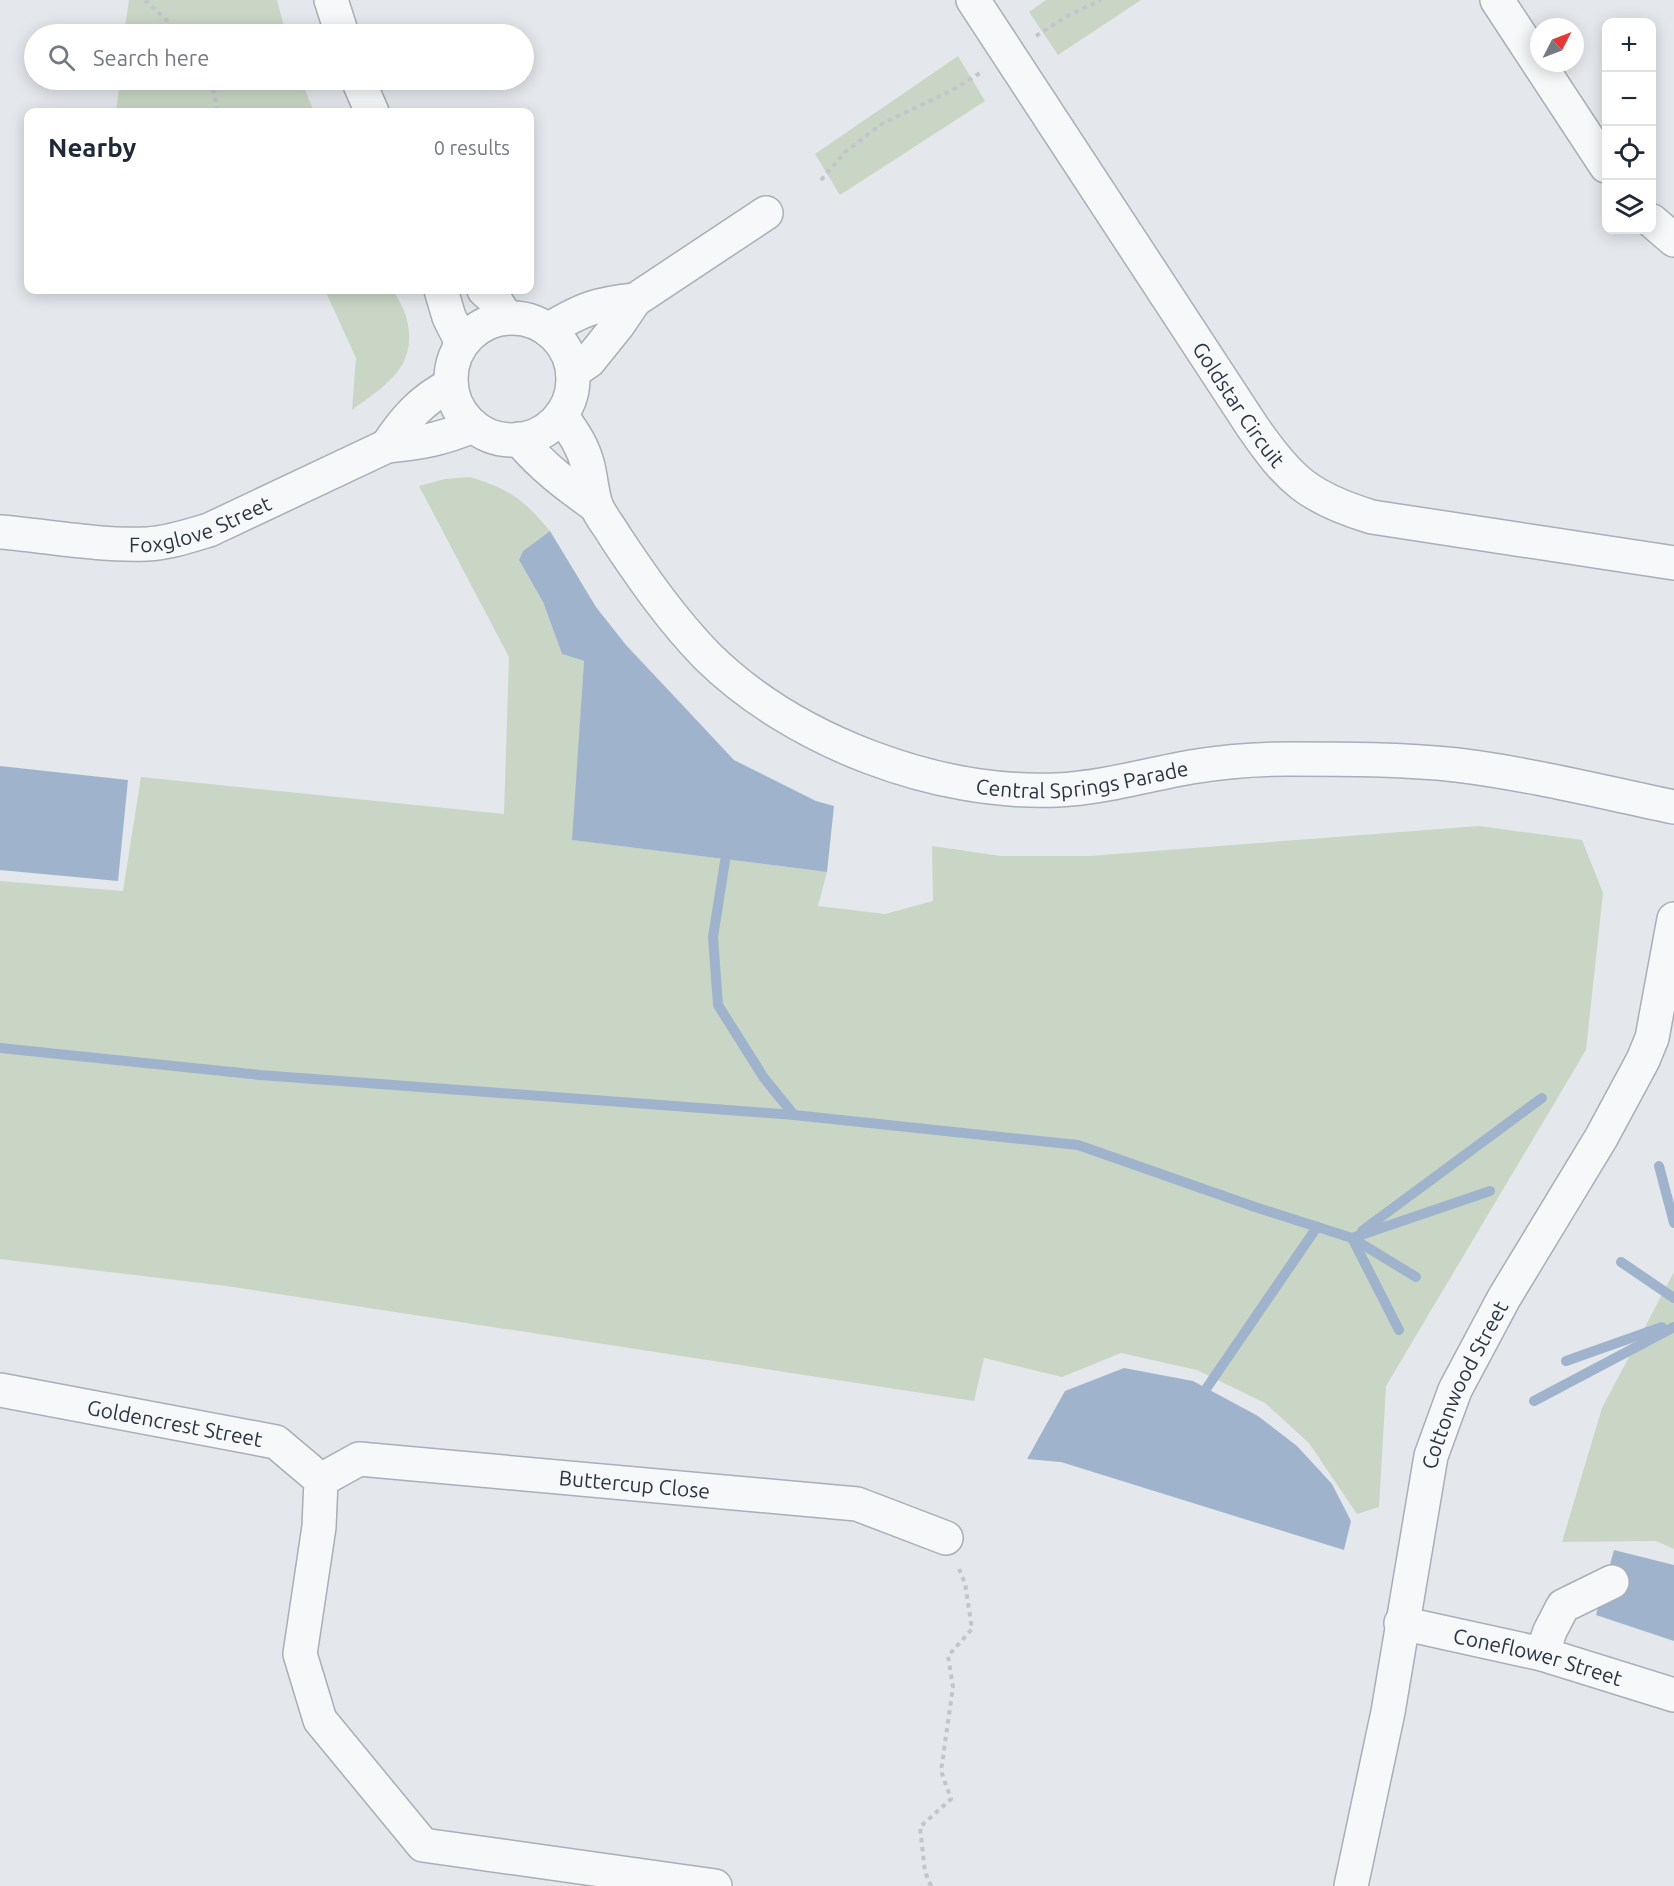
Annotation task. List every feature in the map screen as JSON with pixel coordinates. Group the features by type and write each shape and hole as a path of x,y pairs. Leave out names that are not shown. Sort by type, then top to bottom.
{"street":[{"path":"331,0 339,24"},
{"name":"Goldstar Circuit","path":"973,0 1252,426 1275,459 1295,479 1317,496 1342,508 1372,518 1674,563"},
{"path":"1497,0 1602,160"},
{"path":"362,90 370,108"},
{"path":"573,372 589,361 635,300 766,213"},
{"path":"1656,224 1674,240"},
{"path":"442,294 449,317 462,343"},
{"path":"488,294 506,317"},
{"path":"548,330 570,316 598,305 635,300"},
{"path":"506,317 535,322 548,330 560,342 573,372 568,402 561,415 549,427 535,435 519,439 502,439 487,435 473,426 462,414 451,386 450,370 454,356 462,343 474,330 489,321 506,317"},
{"path":"387,446 404,420 435,393 451,386"},
{"name":"Central Springs Parade","path":"561,415 579,441 588,466 596,506 669,614 707,656 745,690 782,714 842,745 897,766 947,780 1008,789 1057,790 1104,784 1194,767 1283,759 1371,760 1458,765 1674,807"},
{"name":"Foxglove Street","path":"0,532 121,543 148,544 180,539 209,530 387,446 446,438 473,426"},
{"name":"Central Springs Parade","path":"519,439 534,458 564,484 596,506"},
{"name":"Cottonwood Street","path":"1351,1886 1388,1712 1401,1623 1431,1456 1455,1390 1504,1298 1606,1129 1643,1060 1652,1038 1674,919"},
{"name":"Goldencrest Street","path":"0,1390 276,1442 321,1480"},
{"name":"Buttercup Close","path":"321,1480 359,1459 857,1504 946,1538"},
{"path":"321,1480 319,1527 300,1654 320,1720 423,1845 524,1873 715,1886"},
{"path":"1542,1654 1550,1631 1563,1606 1612,1582"},
{"name":"Coneflower Street","path":"1401,1623 1542,1654 1674,1695"}],"path":[{"path":"145,0 171,24"},
{"path":"1028,42 1067,16 1101,0"},
{"path":"821,180 845,152 883,123 951,91 989,67"},
{"path":"213,90 217,108"},
{"path":"931,1886 925,1872 920,1827 951,1799 941,1772 953,1687 948,1656 972,1629 965,1584 946,1538"}],"green space":[{"path":"129,0 277,0 283,24 125,24"},
{"path":"1046,0 1141,0 1058,55 1029,12"},
{"path":"958,56 985,101 840,195 815,154"},
{"path":"119,90 305,90 312,108 116,108"},
{"path":"327,294 395,294 407,320 408,351 396,374 352,410 356,358"},
{"path":"470,477 496,486 515,496 550,531 523,551 519,560 543,602 562,654 584,661 573,840 827,872 818,906 885,914 933,901 932,846 1001,856 1089,856 1479,826 1582,840 1603,893 1586,1050 1386,1386 1379,1507 1357,1514 1309,1443 1265,1403 1197,1370 1121,1353 1062,1377 984,1358 974,1401 226,1286 0,1259 0,881 123,891 141,777 504,814 509,657 419,486 445,479"},
{"path":"1674,1272 1674,1549 1656,1541 1562,1542 1602,1408"}],"water":[{"path":"550,531 596,607 626,645 734,760 816,801 834,806 827,872 572,840 584,661 562,654 543,602 519,560 523,551"},
{"path":"0,766 128,780 118,881 0,870"},
{"path":"1124,1368 1193,1381 1258,1416 1297,1446 1332,1484 1351,1521 1344,1550 1061,1462 1027,1459 1065,1391"},
{"path":"1614,1550 1674,1565 1674,1641 1596,1615"}],"waterway":[{"path":"725,861 713,937 718,1005 764,1078 794,1115"},
{"path":"0,1048 260,1075 794,1115 1078,1145 1255,1207 1352,1238 1490,1191"},
{"path":"1362,1231 1542,1098"},
{"path":"1659,1166 1674,1223"},
{"path":"1206,1389 1317,1227"},
{"path":"1352,1238 1399,1330"},
{"path":"1352,1238 1416,1277"},
{"path":"1621,1262 1674,1298"},
{"path":"1566,1361 1662,1327"},
{"path":"1534,1401 1674,1327"}]}
